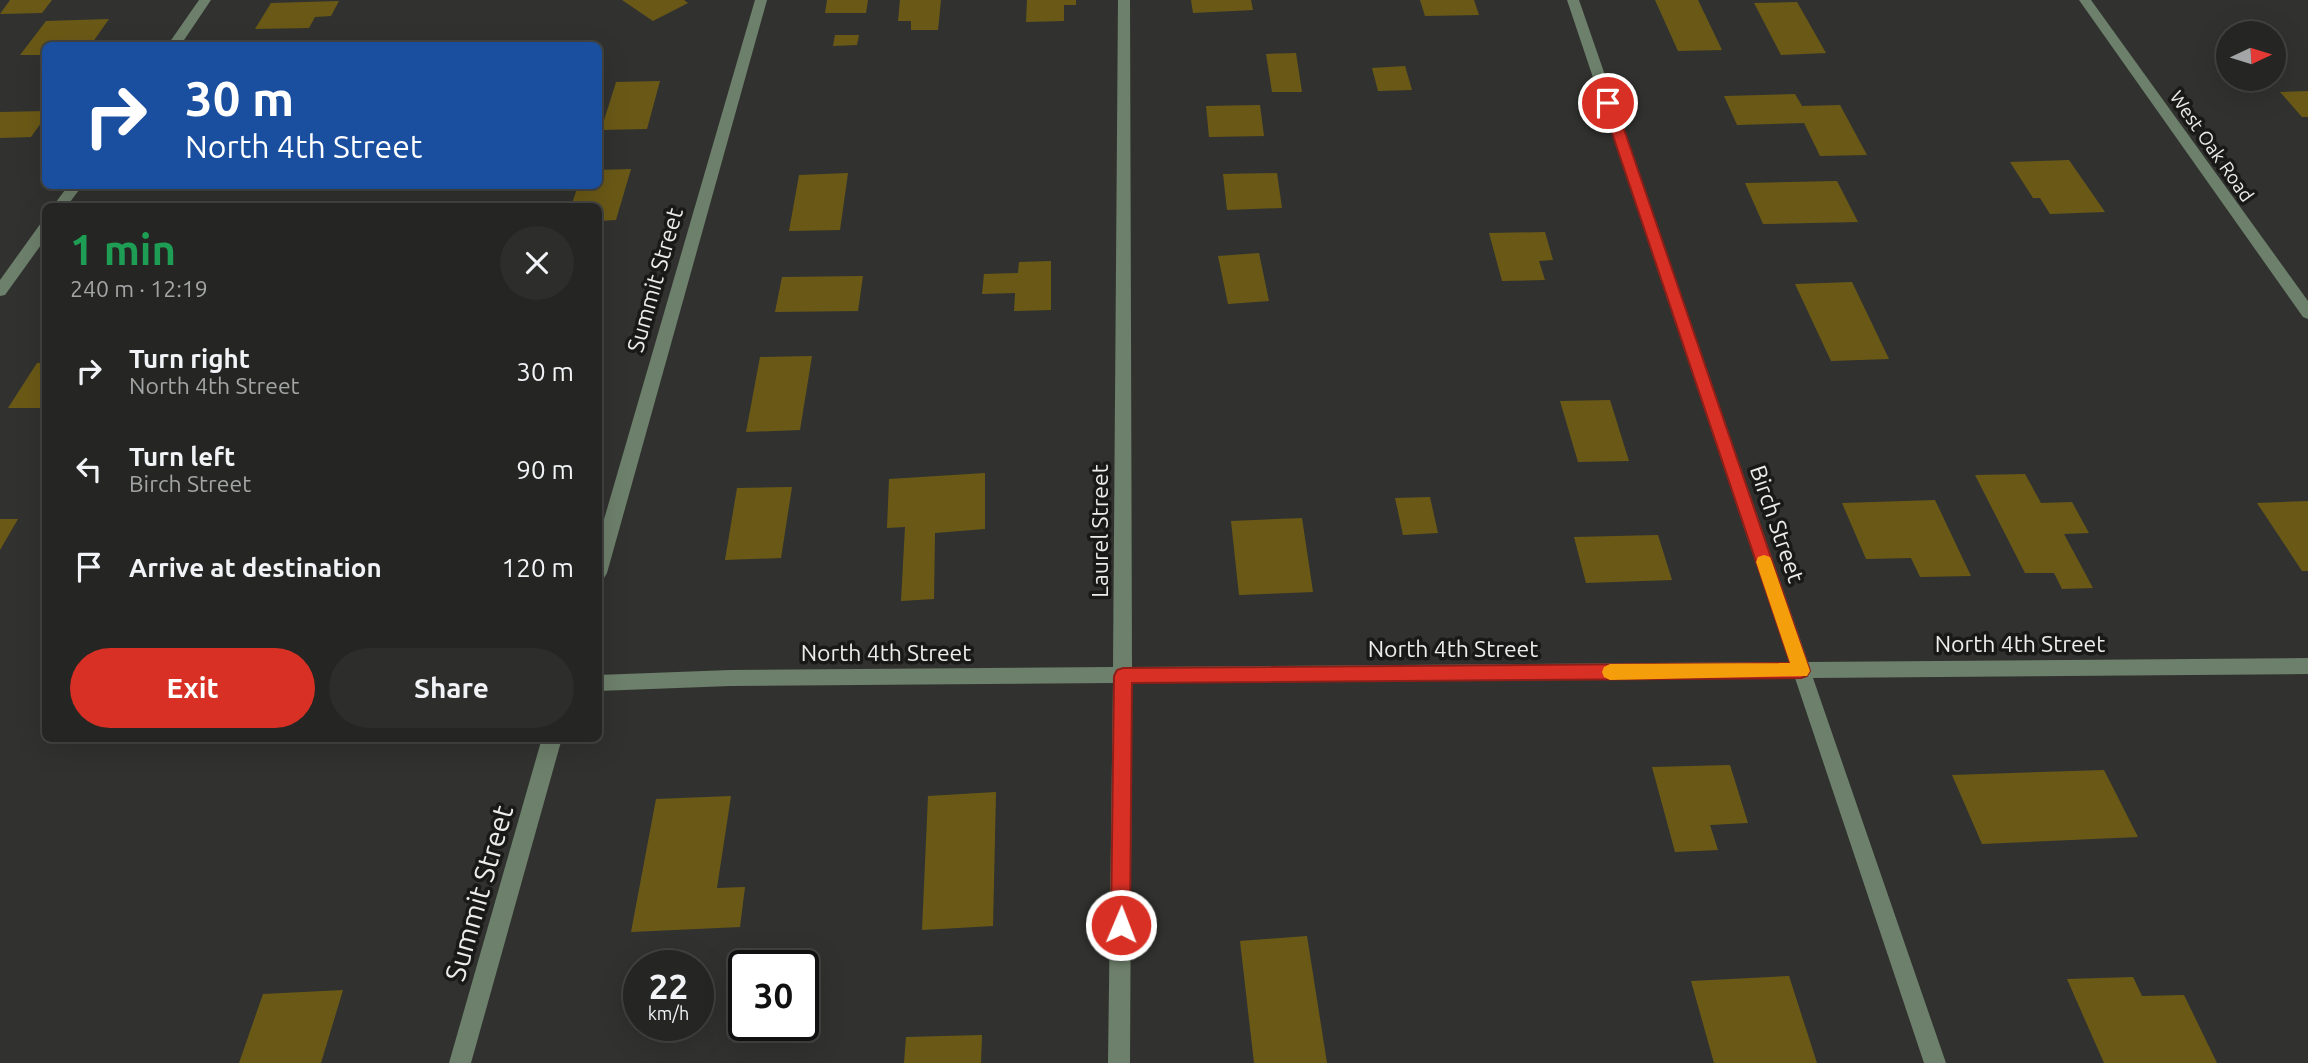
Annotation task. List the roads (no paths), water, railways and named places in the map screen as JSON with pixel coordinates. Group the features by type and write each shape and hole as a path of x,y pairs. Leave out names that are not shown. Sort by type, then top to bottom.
{"street":[{"path":"176,42 205,0"},
{"name":"Summit Street","path":"602,559 761,0"},
{"name":"Laurel Street","path":"1119,1063 1123,676 1124,0"},
{"name":"Birch Street","path":"1573,0 1935,1063"},
{"name":"West Oak Road","path":"2085,0 2308,313"},
{"path":"0,291 42,233"},
{"name":"North 4th Street","path":"602,683 730,678 2308,666"},
{"name":"Summit Street","path":"460,1063 551,742"}]}
